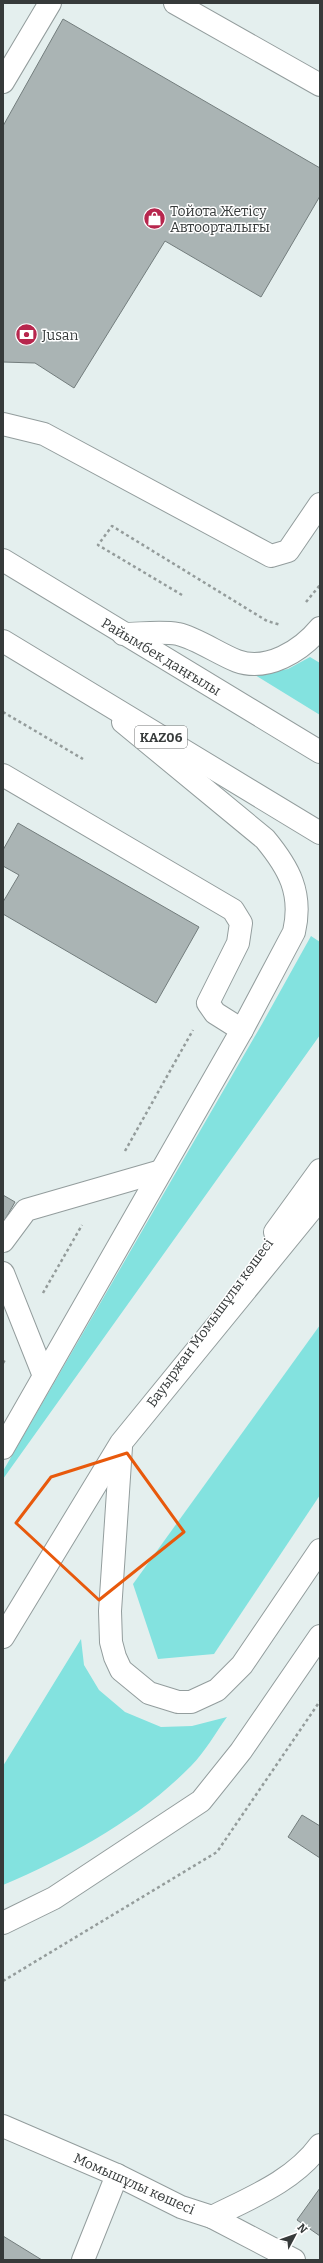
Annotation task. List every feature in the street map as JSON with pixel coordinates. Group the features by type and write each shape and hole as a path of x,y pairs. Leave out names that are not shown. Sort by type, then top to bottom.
{"main road":[{"path":"3,82 50,3"},
{"path":"174,3 320,85"},
{"path":"3,424 44,434 271,556 288,551 320,504"},
{"name":"Райымбек даңғылы","path":"3,560 320,752"},
{"path":"123,634 178,634 238,662 260,663 281,659 300,648 320,628"},
{"name":"KАZ06","path":"3,641 320,833"},
{"path":"3,1448 242,1030 294,932 298,908 287,868 265,839 89,693"},
{"path":"3,775 233,910 241,923 238,943 208,1003 215,1013 242,1030"},
{"name":"Бауыржан Момышұлы көшесі","path":"146,1411 320,1170"},
{"path":"3,1241 26,1210 161,1171"},
{"name":"Бауыржан Момышұлы көшесі","path":"146,1411 320,1199"},
{"path":"3,1273 44,1376"},
{"path":"3,1637 121,1443 146,1411"},
{"path":"121,1443 110,1611 111,1642 115,1657 121,1670 149,1693 178,1702 190,1702 217,1690 242,1664 320,1550"},
{"path":"3,1923 54,1898 200,1801 241,1751 320,1636"},
{"name":"Момышұлы көшесі","path":"3,2126 117,2176 181,2207 212,2217 273,2186 309,2160 320,2145"},
{"path":"83,2260 117,2176"},
{"path":"212,2217 294,2260"}],"path":[{"path":"182,595 98,545 112,526 267,621 282,626 288,622"},
{"path":"302,607 320,585"},
{"path":"3,712 83,760"},
{"path":"3,1981 217,1852 320,1701"}],"highlighted area":[{"path":"127,1453 184,1532 99,1600 16,1523 51,1477"}],"shaded area":[{"path":"310,657 320,663 320,715 255,675 288,669"},
{"path":"311,936 320,942 320,1035 3,1479 3,1471 262,1024"},
{"path":"320,1325 320,1495 214,1654 158,1659 133,1584"},
{"path":"81,1639 84,1665 99,1690 125,1712 161,1727 192,1726 227,1717 206,1748 191,1766 149,1803 127,1819 79,1849 3,1885 3,1766"}],"building":[{"name":"Тойота Жетiсу Автоорталығы","path":"63,19 320,168 320,196 261,297 165,241 74,388 35,363 3,362 3,126"},
{"path":"18,823 199,927 156,1003 3,914 3,902 19,875 3,866 3,850"},
{"path":"3,1195 15,1202 3,1223"},
{"path":"302,1815 320,1826 320,1858 288,1837"},
{"path":"320,2188 320,2236 297,2220"},
{"path":"3,2236 42,2260 3,2260"}],"place":[{"name":"Тойота Жетiсу Автоорталығы","path":"155,219"},
{"name":"Jusan","path":"26,335"}]}
